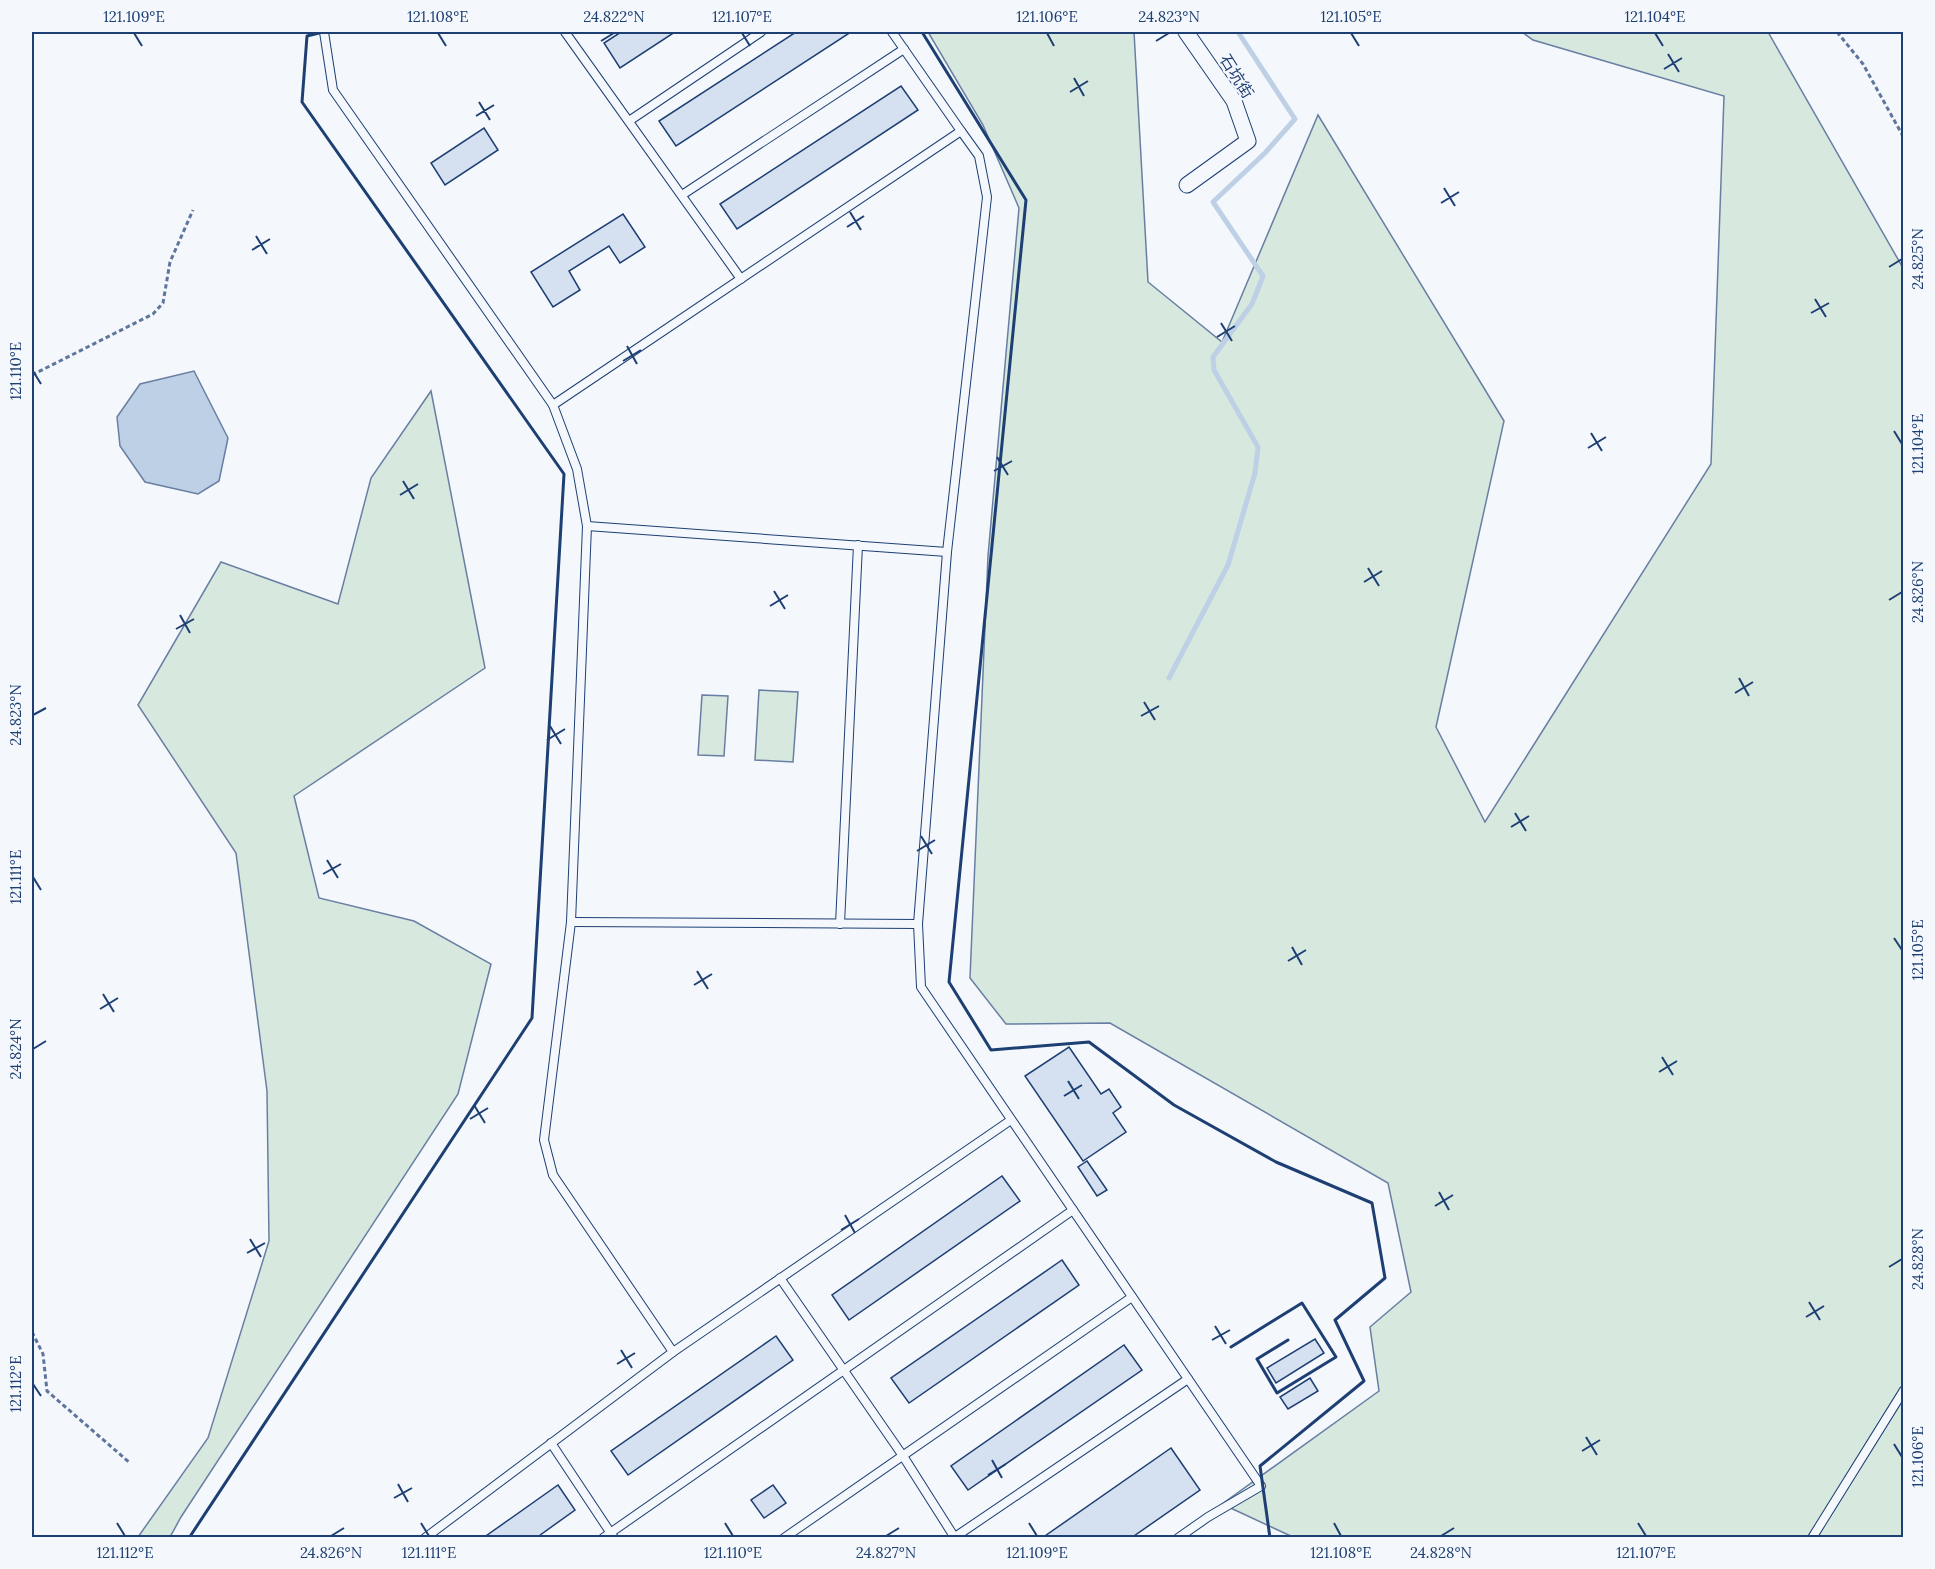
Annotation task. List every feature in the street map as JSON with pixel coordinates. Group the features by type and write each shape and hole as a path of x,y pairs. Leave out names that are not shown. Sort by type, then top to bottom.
{"street":[{"name":"石坑街","path":"1186,32 1234,101 1248,141 1187,185"}],"lane":[{"path":"324,32 333,90 553,405 577,469 587,526 571,922 544,1140 553,1175 673,1352"},
{"path":"565,32 741,279"},
{"path":"628,121 761,32"},
{"path":"892,32 979,156 987,197 947,552 918,924 921,987 1261,1486 1208,1517 1178,1538"},
{"path":"682,195 904,49"},
{"path":"553,405 961,131"},
{"path":"587,526 947,552"},
{"path":"840,924 858,545"},
{"path":"571,922 918,924"},
{"path":"425,1538 673,1352 1011,1120"},
{"path":"551,1443 609,1536 1073,1209"},
{"path":"780,1278 903,1456 955,1537 1188,1379"},
{"path":"784,1538 1132,1297"},
{"path":"1812,1538 1904,1389"}],"path":[{"path":"1837,32 1863,64 1904,138"},
{"path":"32,375 153,314 163,303 170,262 193,210"},
{"path":"32,1332 43,1354 47,1391 129,1463"}],"shaded area":[{"path":"928,32 1134,32 1148,282 1222,342 1318,115 1504,421 1436,727 1485,822 1711,464 1724,96 1533,40 1522,32 1768,32 1903,268 1903,1537 1295,1538 1222,1504 1379,1391 1370,1327 1411,1292 1388,1183 1110,1023 1006,1024 970,978 988,556 1019,208 983,125"},
{"path":"431,391 485,668 294,796 319,898 414,921 491,964 458,1094 170,1537 138,1537 208,1438 269,1241 267,1091 236,853 138,705 221,562 338,604 371,478"},
{"path":"759,690 798,692 793,762 755,760"},
{"path":"702,695 728,696 724,756 698,755"}],"water":[{"path":"194,371 228,438 219,481 198,494 145,482 120,446 117,417 140,384"}],"building":[{"path":"621,32 675,32 620,68 604,43"},
{"path":"796,32 851,32 676,146 659,121"},
{"path":"901,86 918,110 737,229 720,204"},
{"path":"484,128 498,150 445,185 431,163"},
{"path":"623,214 645,247 620,263 609,246 569,271 580,290 553,307 531,272"},
{"path":"1069,1047 1101,1094 1109,1089 1121,1107 1113,1113 1126,1132 1083,1161 1025,1076"},
{"path":"1087,1161 1107,1190 1097,1196 1078,1167"},
{"path":"1002,1176 1020,1201 849,1320 832,1295"},
{"path":"1062,1260 1079,1285 909,1403 891,1378"},
{"path":"776,1336 793,1360 628,1475 611,1451"},
{"path":"1315,1339 1324,1353 1276,1383 1267,1368"},
{"path":"1124,1345 1142,1370 968,1490 951,1466"},
{"path":"1310,1378 1318,1391 1288,1409 1280,1397"},
{"path":"1171,1448 1200,1490 1131,1538 1042,1538"},
{"path":"558,1485 575,1510 536,1538 483,1538"},
{"path":"773,1485 786,1503 764,1518 751,1500"}],"waterway":[{"path":"1169,678 1228,565 1255,473 1258,447 1214,370 1213,357 1252,304 1263,276 1213,202 1265,153 1295,119 1238,32"}],"wall":[{"path":"922,32 1026,200 949,982 991,1050 1089,1042 1174,1105 1276,1162 1372,1203 1385,1278 1335,1320 1364,1381 1260,1466 1270,1538"},
{"path":"189,1538 532,1018 564,474 302,102 307,36 319,33"},
{"path":"1231,1347 1302,1303 1336,1357 1277,1393 1257,1359 1288,1340"}]}
